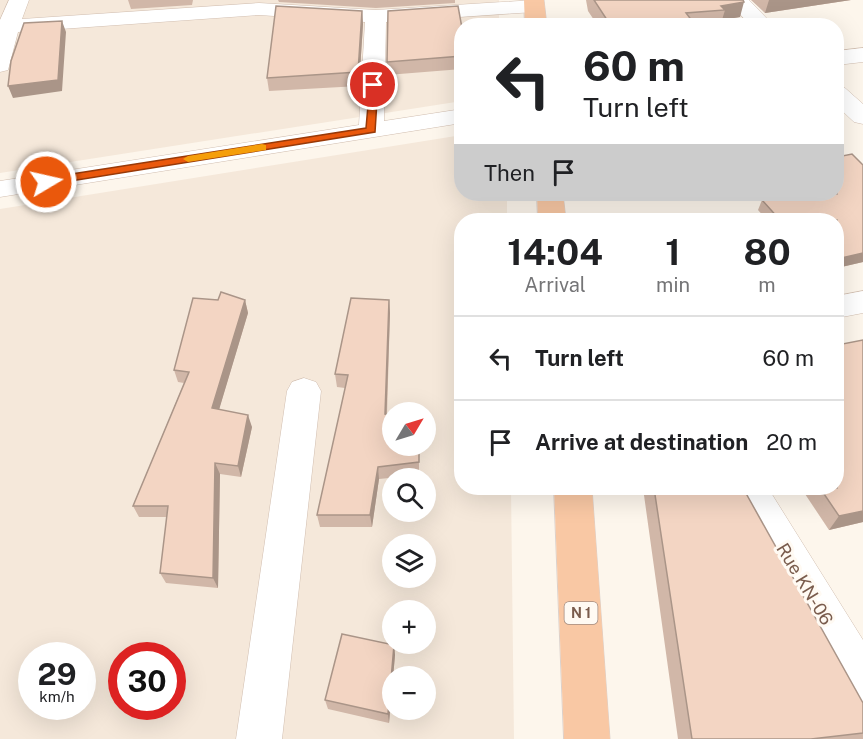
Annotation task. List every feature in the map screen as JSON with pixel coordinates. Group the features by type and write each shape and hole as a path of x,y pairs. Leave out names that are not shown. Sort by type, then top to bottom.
{"highway":[{"name":"N 1","path":"573,495 587,739"}],"street":[{"path":"0,65 8,26 19,0"},
{"path":"737,0 756,18"},
{"path":"8,26 260,4 376,16 535,10"},
{"path":"371,130 376,16"},
{"path":"844,57 863,54"},
{"path":"844,99 863,117"},
{"path":"0,189 454,117"},
{"path":"844,306 863,302"},
{"path":"259,739 304,391"},
{"name":"Rue KN-06","path":"752,495 863,680"}],"shaded area":[{"path":"0,0 499,0 499,18 454,18 454,102 0,173"},
{"path":"454,136 454,201 507,201 507,213 454,213 454,495 511,495 514,739 0,739 0,209"}],"building":[{"path":"594,0 743,0 744,2 721,6 725,10 686,13 690,18 606,18"},
{"path":"276,6 362,11 358,72 267,78"},
{"path":"458,6 460,18 454,18 454,57 387,62 388,11"},
{"path":"62,21 58,80 8,86 11,61 24,23"},
{"path":"852,154 863,165 863,253 844,257 844,213 774,213 763,201 844,201 844,156"},
{"path":"221,292 245,300 212,408 248,415 238,466 215,463 213,578 160,573 168,506 133,506 189,372 174,370 193,298 218,300"},
{"path":"351,298 389,300 385,402 382,402 382,456 419,456 419,462 378,467 370,515 317,515 348,375 335,374"},
{"path":"863,340 863,511 839,516 825,495 844,495 844,344"},
{"path":"655,495 747,495 863,703 863,733 811,739 692,739"},
{"path":"342,634 382,642 382,654 393,654 392,666 382,666 382,713 325,700"}],"slow traffic":[{"path":"188,159 262,147"}],"route":[{"path":"46,182 371,130 373,85"}]}
